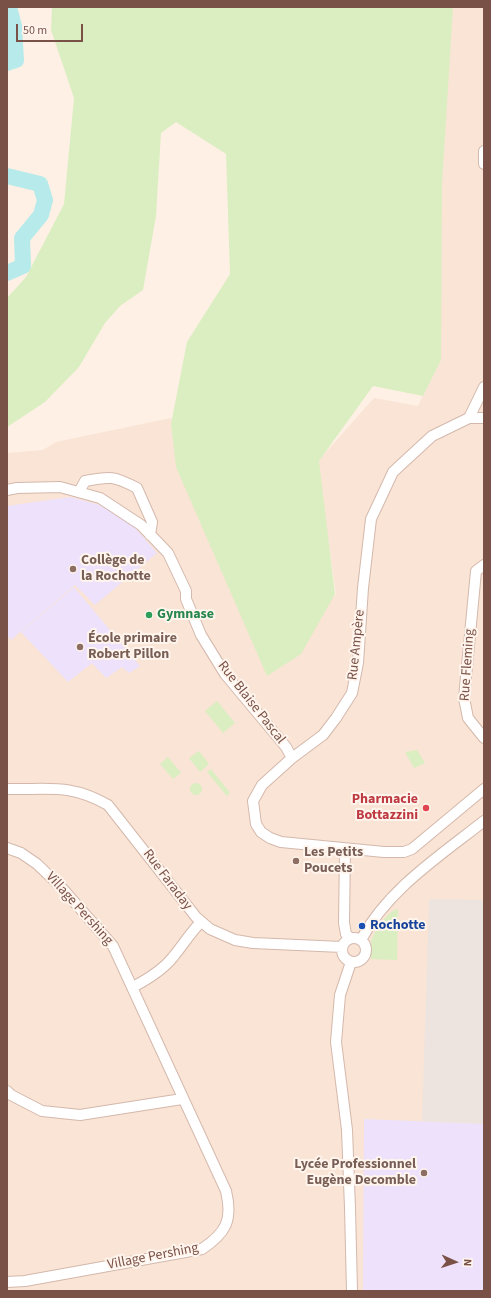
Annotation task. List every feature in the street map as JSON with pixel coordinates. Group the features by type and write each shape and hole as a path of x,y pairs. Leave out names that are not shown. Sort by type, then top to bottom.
{"street":[{"path":"484,151 484,164"},
{"path":"469,418 484,387"},
{"name":"Rue Ampère","path":"484,418 469,418 432,436 393,472 371,519 363,588 358,663 352,693 323,735 292,758 257,791 253,801 256,824 261,832 270,838 281,842 345,849 404,852 412,849 484,789"},
{"path":"79,492 85,481 98,478 116,477 137,488 152,522 150,535"},
{"name":"Rue Blaise Pascal","path":"7,490 17,488 60,488 79,492 100,498 142,525 168,553 186,591 186,599 201,635 225,674 286,747 292,758"},
{"name":"Rue Fleming","path":"484,565 476,571 464,698 468,718 484,738"},
{"name":"Rue Faraday","path":"7,789 73,790 91,795 108,805 196,917 216,932 235,940 253,943 342,947"},
{"path":"361,940 368,928 400,890 484,821"},
{"name":"Village Pershing","path":"7,848 21,853 37,864 62,888 113,946 133,987 182,1099 226,1191 229,1206 229,1218 218,1239 202,1249 26,1281 7,1282"},
{"path":"345,849 344,923 346,934 350,938 361,940 366,947 365,955 359,961 351,962"},
{"path":"133,987 155,974 167,963 201,922"},
{"path":"350,938 342,947 343,954 351,962"},
{"path":"351,962 340,995 336,1042 346,1130 352,1291"},
{"path":"7,1090 11,1095 42,1111 80,1115 182,1099"}],"shaded area":[{"path":"441,7 484,7 484,1291 7,1291 7,453 43,450 56,442 171,418 273,653 336,594 317,462 374,398 418,406 438,364"},
{"name":"Collège de la Rochotte","path":"70,497 100,505 132,524 157,553 95,605 75,585 11,640 7,635 7,506"},
{"name":"École primaire Robert Pillon","path":"74,587 140,666 129,673 122,667 106,678 92,663 68,682 21,632"},
{"path":"429,899 484,900 484,1124 422,1121"},
{"name":"Lycée Professionnel Eugène Decomble","path":"364,1119 484,1124 484,1291 363,1291"}],"green space":[{"path":"52,7 453,7 442,184 441,360 423,396 373,386 319,461 335,594 301,654 267,676 176,467 171,424 187,342 230,274 226,154 176,122 161,133 156,216 143,290 120,306 105,323 79,367 45,402 7,427 7,298 26,277 64,204 74,98 51,30"},
{"path":"217,701 235,723 223,733 205,711"},
{"path":"417,750 425,763 414,768 405,752"},
{"path":"199,751 209,764 200,772 189,758"},
{"path":"168,757 181,773 173,779 160,764"},
{"path":"211,769 230,793 227,796 207,772"},
{"path":"194,783 198,783 202,789 198,795 194,795 190,791 190,787"},
{"path":"398,909 397,960 371,959 372,938 385,918"}],"waterway":[{"path":"7,63 16,60 14,26 9,7"},
{"path":"7,176 40,184 45,200 41,215 22,238 23,266 7,273"}],"place":[{"name":"Collège de la Rochotte","path":"73,569"},
{"name":"Gymnase","path":"149,615"},
{"name":"École primaire Robert Pillon","path":"80,647"},
{"name":"Pharmacie Bottazzini","path":"426,808"},
{"name":"Les Petits Poucets","path":"296,861"},
{"name":"Rochotte","path":"362,926"},
{"name":"Lycée Professionnel Eugène Decomble","path":"424,1173"}]}
